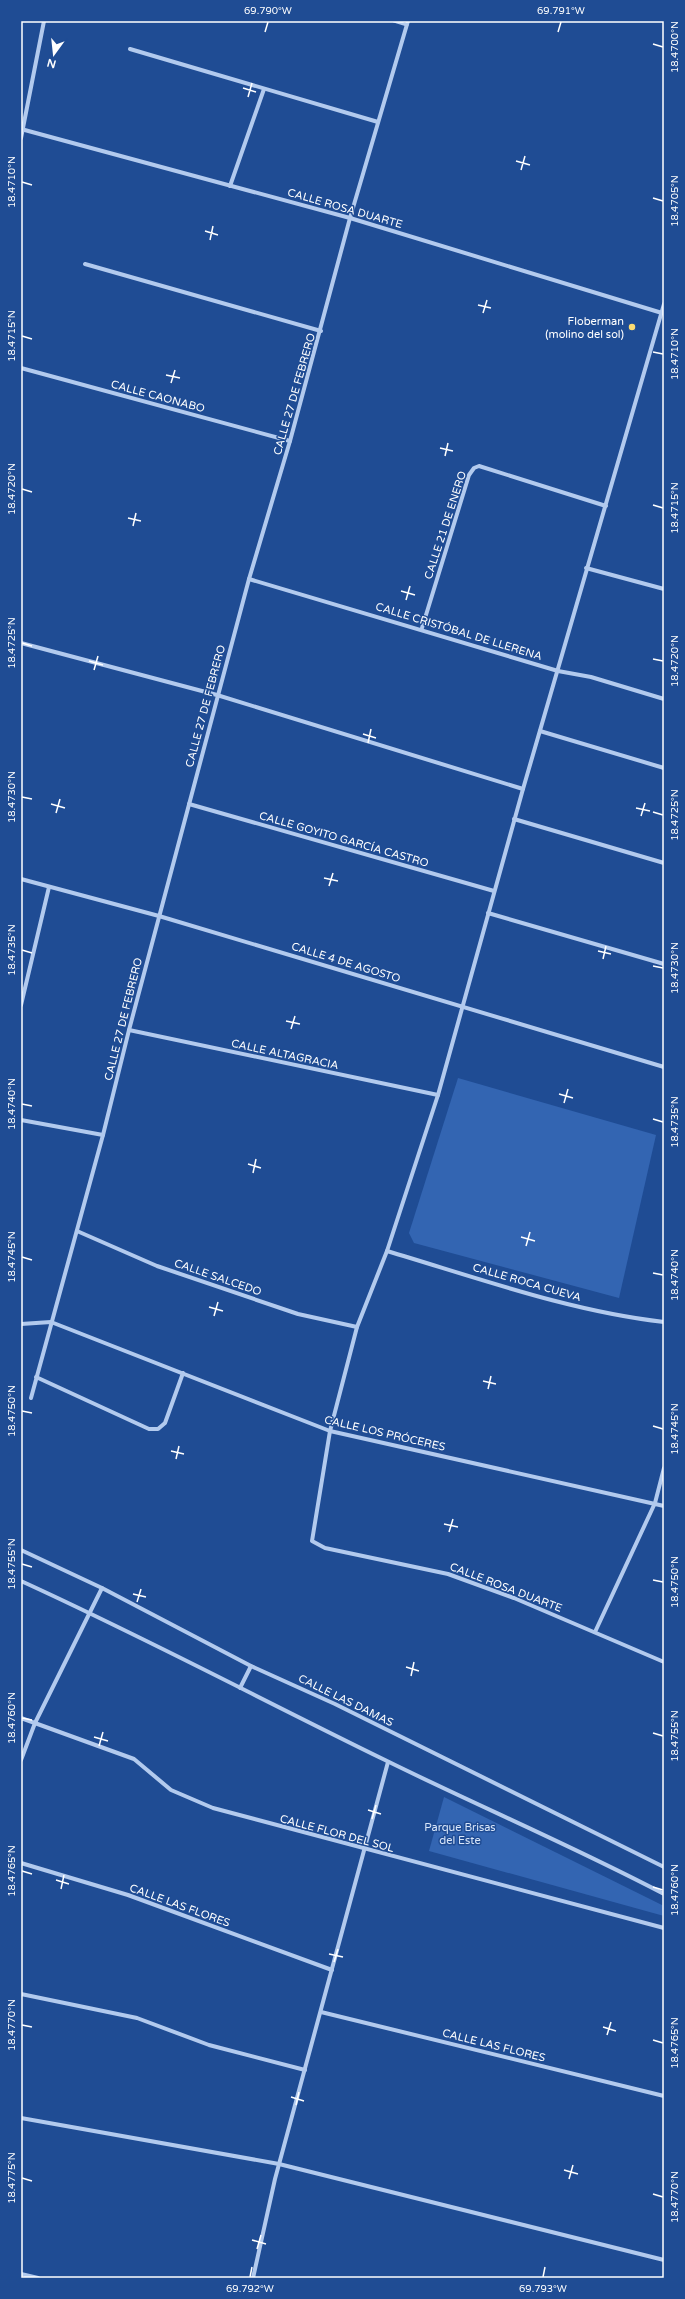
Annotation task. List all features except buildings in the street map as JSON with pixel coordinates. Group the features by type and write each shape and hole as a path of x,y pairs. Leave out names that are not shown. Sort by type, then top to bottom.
{"street":[{"path":"21,138 44,21"},
{"name":"CALLE 27 DE FEBRERO","path":"31,1398 103,1135 129,1030 248,579 290,441 321,331 350,218 407,23"},
{"path":"130,49 378,122"},
{"path":"230,186 264,89"},
{"name":"CALLE ROSA DUARTE","path":"22,130 350,218 662,313"},
{"path":"85,264 321,331"},
{"path":"330,1431 357,1327 387,1251 438,1095 514,819 664,304"},
{"name":"CALLE CAONABO","path":"21,368 290,441"},
{"name":"CALLE 21 DE ENERO","path":"422,628 470,475 474,468 479,466 606,506"},
{"path":"586,568 664,589"},
{"name":"CALLE CRISTÓBAL DE LLERENA","path":"248,579 422,628 558,670 664,699"},
{"path":"21,643 217,695 523,789"},
{"path":"540,731 664,768"},
{"name":"CALLE GOYITO GARCÍA CASTRO","path":"189,804 494,892"},
{"path":"514,819 664,862"},
{"name":"CALLE 4 DE AGOSTO","path":"21,879 159,916 664,1067"},
{"path":"21,1005 49,887"},
{"path":"488,913 664,964"},
{"name":"CALLE ALTAGRACIA","path":"129,1030 438,1095"},
{"path":"21,1120 103,1135"},
{"name":"CALLE SALCEDO","path":"77,1231 157,1266 298,1314 357,1327"},
{"name":"CALLE ROCA CUEVA","path":"387,1251 549,1300 625,1317 664,1322"},
{"name":"CALLE LOS PRÓCERES","path":"21,1324 51,1322 330,1431 664,1506"},
{"path":"36,1377 149,1429 158,1429 165,1423 183,1373"},
{"name":"CALLE ROSA DUARTE","path":"330,1431 312,1541 325,1548 448,1574 595,1632 664,1662"},
{"path":"595,1632 654,1503 664,1468"},
{"name":"CALLE LAS DAMAS","path":"21,1550 102,1588 251,1666 335,1704 664,1867"},
{"path":"21,1581 90,1612 388,1762 613,1867 664,1894"},
{"path":"21,1760 35,1723 102,1588"},
{"path":"240,1688 251,1666"},
{"name":"CALLE FLOR DEL SOL","path":"21,1718 134,1759 172,1790 213,1808 364,1850 664,1928"},
{"path":"253,2278 279,2164 388,1762"},
{"name":"CALLE LAS FLORES","path":"21,1863 128,1896 332,1970"},
{"path":"21,1994 137,2018 208,2045 305,2070"},
{"name":"CALLE LAS FLORES","path":"321,2012 664,2096"},
{"path":"21,2118 279,2164 664,2260"},
{"path":"21,2274 38,2278"}],"lane":[{"path":"394,21 407,23"}],"green space":[{"path":"458,1078 656,1135 619,1298 414,1243 409,1233"},
{"name":"Parque Brisas del Este","path":"444,1797 664,1906 664,1916 429,1851"}],"place":[{"name":"Floberman (molino del sol)","path":"632,327"}]}
